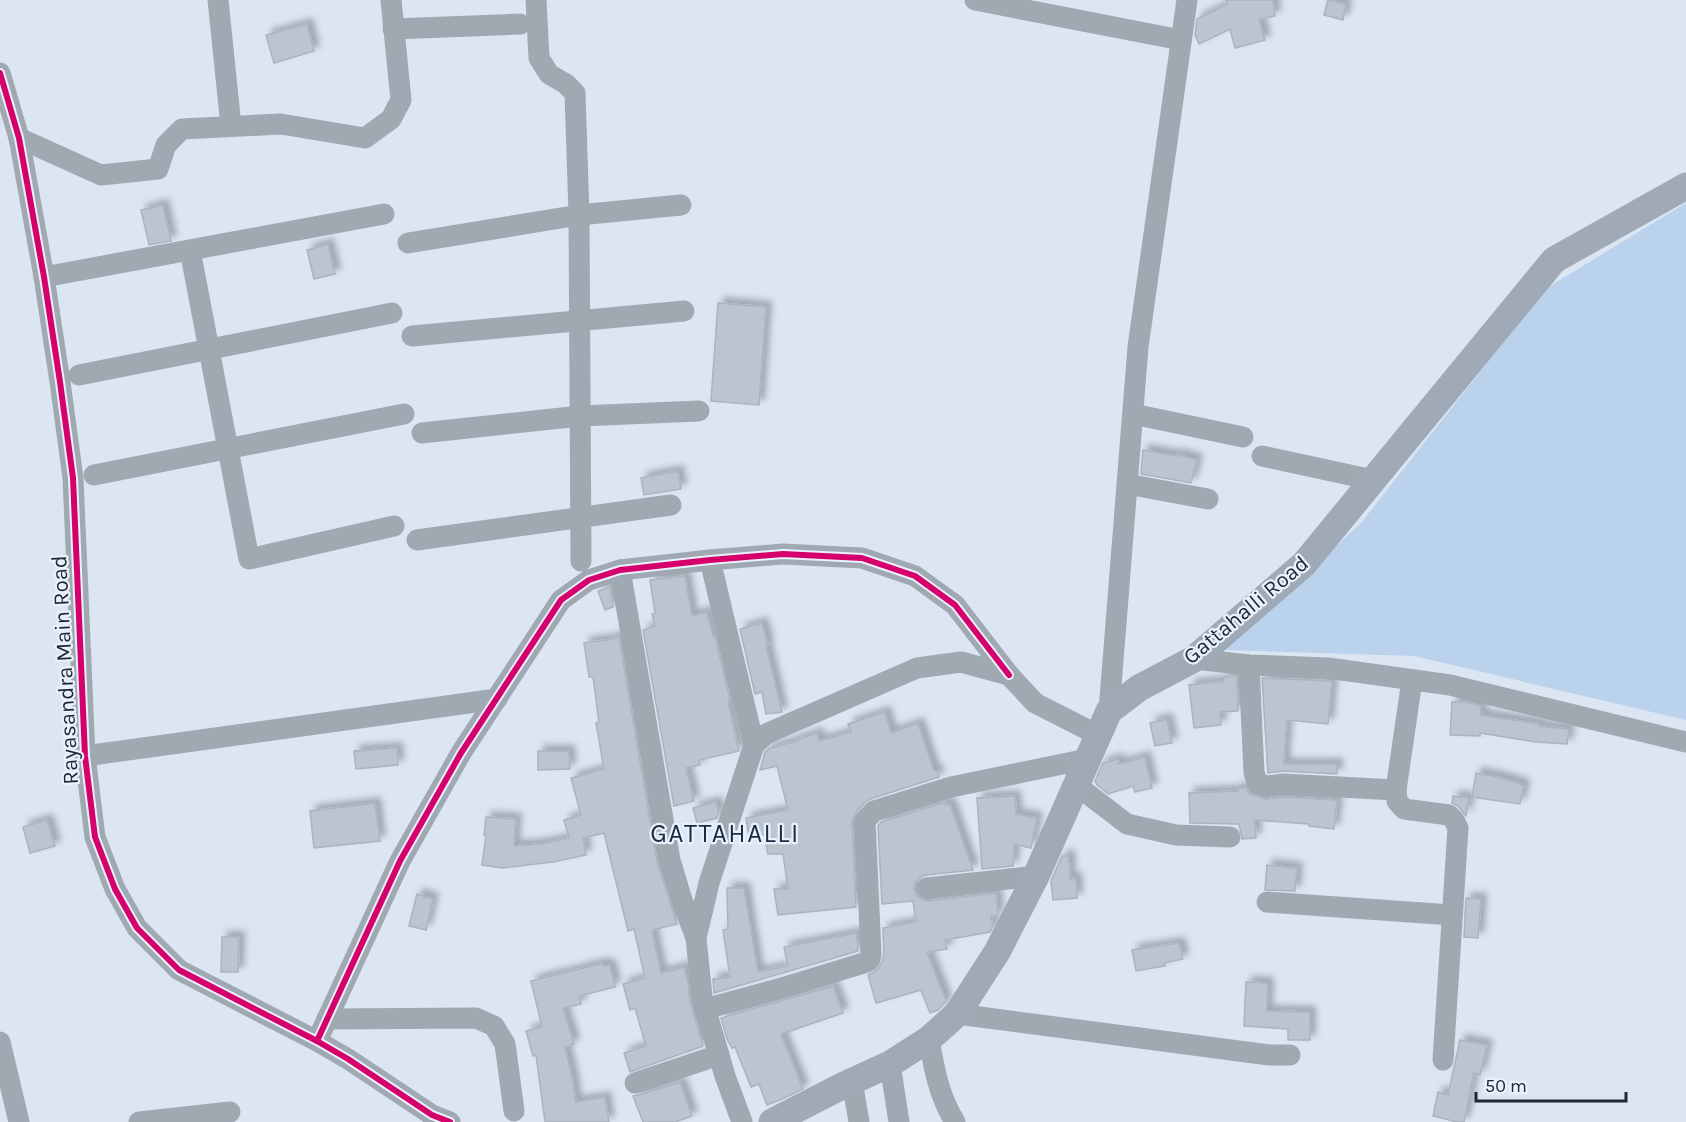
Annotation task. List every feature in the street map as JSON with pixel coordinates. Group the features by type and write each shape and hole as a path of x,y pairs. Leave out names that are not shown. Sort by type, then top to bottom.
{"main road":[{"name":"Gattahalli Road","path":"779,1120 852,1081 890,1064 929,1038 957,1014 997,952 1036,876 1103,723 1139,688 1194,659 1304,564 1554,260 1686,186"}],"street":[{"path":"218,0 231,126"},
{"path":"19,138 101,175 158,169 166,145 182,129 281,124 365,138 391,119 401,100 391,0"},
{"path":"536,0 539,58 549,74 576,93 581,561"},
{"path":"975,0 1181,40"},
{"path":"317,1041 400,861 461,753 561,600 589,580 620,570 783,554 862,558 915,576 955,605 1009,675 1035,703 1103,723 1138,347 1187,0"},
{"path":"393,29 520,24"},
{"name":"Rayasandra Main Road","path":"0,73 19,138 44,277 72,478 85,756 95,837 115,889 138,928 179,970 317,1041 348,1059 432,1116 450,1122"},
{"path":"408,243 579,215 681,205"},
{"path":"44,277 384,214"},
{"path":"189,250 249,559 394,526"},
{"path":"412,336 684,311"},
{"path":"79,375 392,313"},
{"path":"422,433 580,416 699,411"},
{"path":"94,475 405,414"},
{"path":"1133,414 1243,437"},
{"path":"1262,456 1373,480"},
{"path":"1127,484 1208,499"},
{"path":"417,540 671,505"},
{"path":"696,938 709,884 754,745 710,560"},
{"path":"620,570 670,860 696,938 705,1010 742,1122"},
{"path":"1194,659 1249,665 1328,668 1450,686 1686,742"},
{"path":"754,745 766,735 917,668 961,662 1009,675"},
{"path":"1249,665 1254,773 1258,784 1396,790"},
{"path":"1412,680 1396,790 1397,801 1404,809 1449,815 1458,828 1443,1060"},
{"path":"85,756 497,699"},
{"path":"705,1010 783,988 867,962 870,959 865,821 874,811 951,787 1087,759"},
{"path":"1076,785 1127,824 1176,835 1230,837"},
{"path":"927,888 1036,876"},
{"path":"1267,902 1452,915"},
{"path":"957,1014 1269,1055 1290,1055"},
{"path":"327,1019 476,1018 494,1026 505,1044 514,1111"},
{"path":"929,1038 934,1075 948,1111 955,1122"},
{"path":"0,1042 19,1122"},
{"path":"634,1083 718,1054"},
{"path":"890,1064 898,1122"},
{"path":"852,1081 859,1122"},
{"path":"139,1122 230,1112"}],"shaded area":[{"path":"1686,203 1686,720 1414,656 1222,650 1361,523 1545,289"}],"building":[{"path":"1226,0 1273,0 1275,16 1259,19 1265,40 1235,48 1230,29 1199,44 1195,35 1197,19 1227,4"},
{"path":"1328,0 1346,4 1343,20 1324,15"},
{"path":"307,24 314,51 274,63 266,35"},
{"path":"163,205 171,241 149,245 141,210"},
{"path":"328,244 335,274 314,279 307,250"},
{"path":"718,303 766,307 759,405 711,401"},
{"path":"1143,450 1177,456 1177,454 1197,460 1191,483 1141,474"},
{"path":"678,471 681,489 644,495 641,478"},
{"path":"685,576 692,616 707,612 713,637 715,636 739,751 699,760 700,765 686,768 694,801 674,806 643,630 655,626 650,580"},
{"path":"610,587 613,607 605,610 598,591"},
{"path":"762,623 782,712 766,714 762,692 755,694 740,629"},
{"path":"619,637 657,862 677,924 652,930 661,973 684,967 690,1001 703,1046 630,1072 624,1053 646,1046 635,1008 630,1010 623,984 645,978 634,929 628,931 604,833 583,838 586,855 553,862 502,868 482,865 486,817 516,819 514,846 541,844 569,838 564,820 581,815 571,778 604,769 596,723 599,722 593,677 589,677 584,643"},
{"path":"1237,676 1238,711 1220,712 1221,725 1194,728 1189,685 1224,681 1224,677"},
{"path":"1262,678 1332,681 1328,724 1287,720 1284,764 1337,764 1337,774 1284,771 1268,773"},
{"path":"1452,702 1466,702 1481,706 1481,715 1569,729 1567,744 1536,742 1480,733 1480,736 1450,735"},
{"path":"885,712 891,733 918,723 934,771 937,771 939,777 870,799 856,812 852,822 856,907 778,915 774,889 788,889 783,854 768,854 764,834 749,836 746,818 788,810 777,766 760,770 765,752 770,748 817,733 819,741 851,732 848,724"},
{"path":"1167,719 1172,743 1155,746 1150,723"},
{"path":"397,748 398,765 356,769 354,751"},
{"path":"538,751 569,751 570,769 538,770"},
{"path":"1145,757 1152,788 1135,792 1133,786 1108,794 1097,785 1095,781 1103,763 1118,759 1119,764"},
{"path":"1476,773 1524,785 1520,804 1472,797"},
{"path":"1237,788 1246,788 1250,794 1266,799 1284,797 1337,800 1334,829 1309,826 1309,824 1255,820 1256,838 1242,839 1239,824 1190,823 1189,793 1238,791"},
{"path":"1015,796 1016,814 1037,818 1031,848 1014,844 1013,866 982,869 977,798"},
{"path":"1453,796 1469,798 1466,816 1458,806 1452,803"},
{"path":"716,802 719,812 717,818 697,823 693,808"},
{"path":"946,802 946,805 950,804 973,870 920,877 915,883 916,895 928,901 996,893 998,916 991,916 993,926 990,932 945,940 947,949 927,952 946,1001 938,1010 930,1013 921,990 876,1003 868,975 876,971 882,962 883,928 916,922 913,901 882,904 878,826 881,822"},
{"path":"375,803 380,841 314,848 310,811"},
{"path":"47,820 55,846 30,853 23,827"},
{"path":"1062,856 1069,856 1070,879 1076,878 1077,898 1053,900 1051,881"},
{"path":"1267,865 1297,868 1295,891 1265,890"},
{"path":"727,888 744,888 758,972 788,966 784,947 857,933 858,951 714,993 713,979 730,977 723,930 728,929"},
{"path":"417,894 433,899 426,930 409,926"},
{"path":"1466,898 1481,899 1478,938 1464,937"},
{"path":"222,937 239,937 238,972 221,972"},
{"path":"1179,943 1183,959 1164,963 1165,966 1136,971 1132,950"},
{"path":"604,963 604,966 610,965 615,987 579,996 581,1004 563,1008 574,1044 565,1047 576,1102 605,1097 609,1122 545,1122 536,1055 533,1056 526,1031 542,1027 531,981"},
{"path":"1246,982 1268,983 1267,1011 1310,1012 1310,1040 1288,1040 1288,1029 1244,1026"},
{"path":"833,986 843,1013 781,1034 803,1089 767,1105 759,1084 751,1087 735,1047 732,1048 727,1039 721,1018"},
{"path":"1460,1040 1487,1045 1480,1075 1474,1073 1464,1122 1433,1116 1438,1092 1448,1095"},
{"path":"680,1082 692,1116 675,1122 643,1122 633,1096"}],"cycle path":[{"path":"0,73 19,138 60,382 73,478 85,756 95,837 115,889 137,928 179,970 317,1041 432,1115 450,1122"},
{"path":"317,1041 400,861 461,753 561,600 589,580 620,570 783,554 862,558 915,576 955,605 1009,675"}],"district":[{"name":"GATTAHALLI","path":"725,833"}]}
